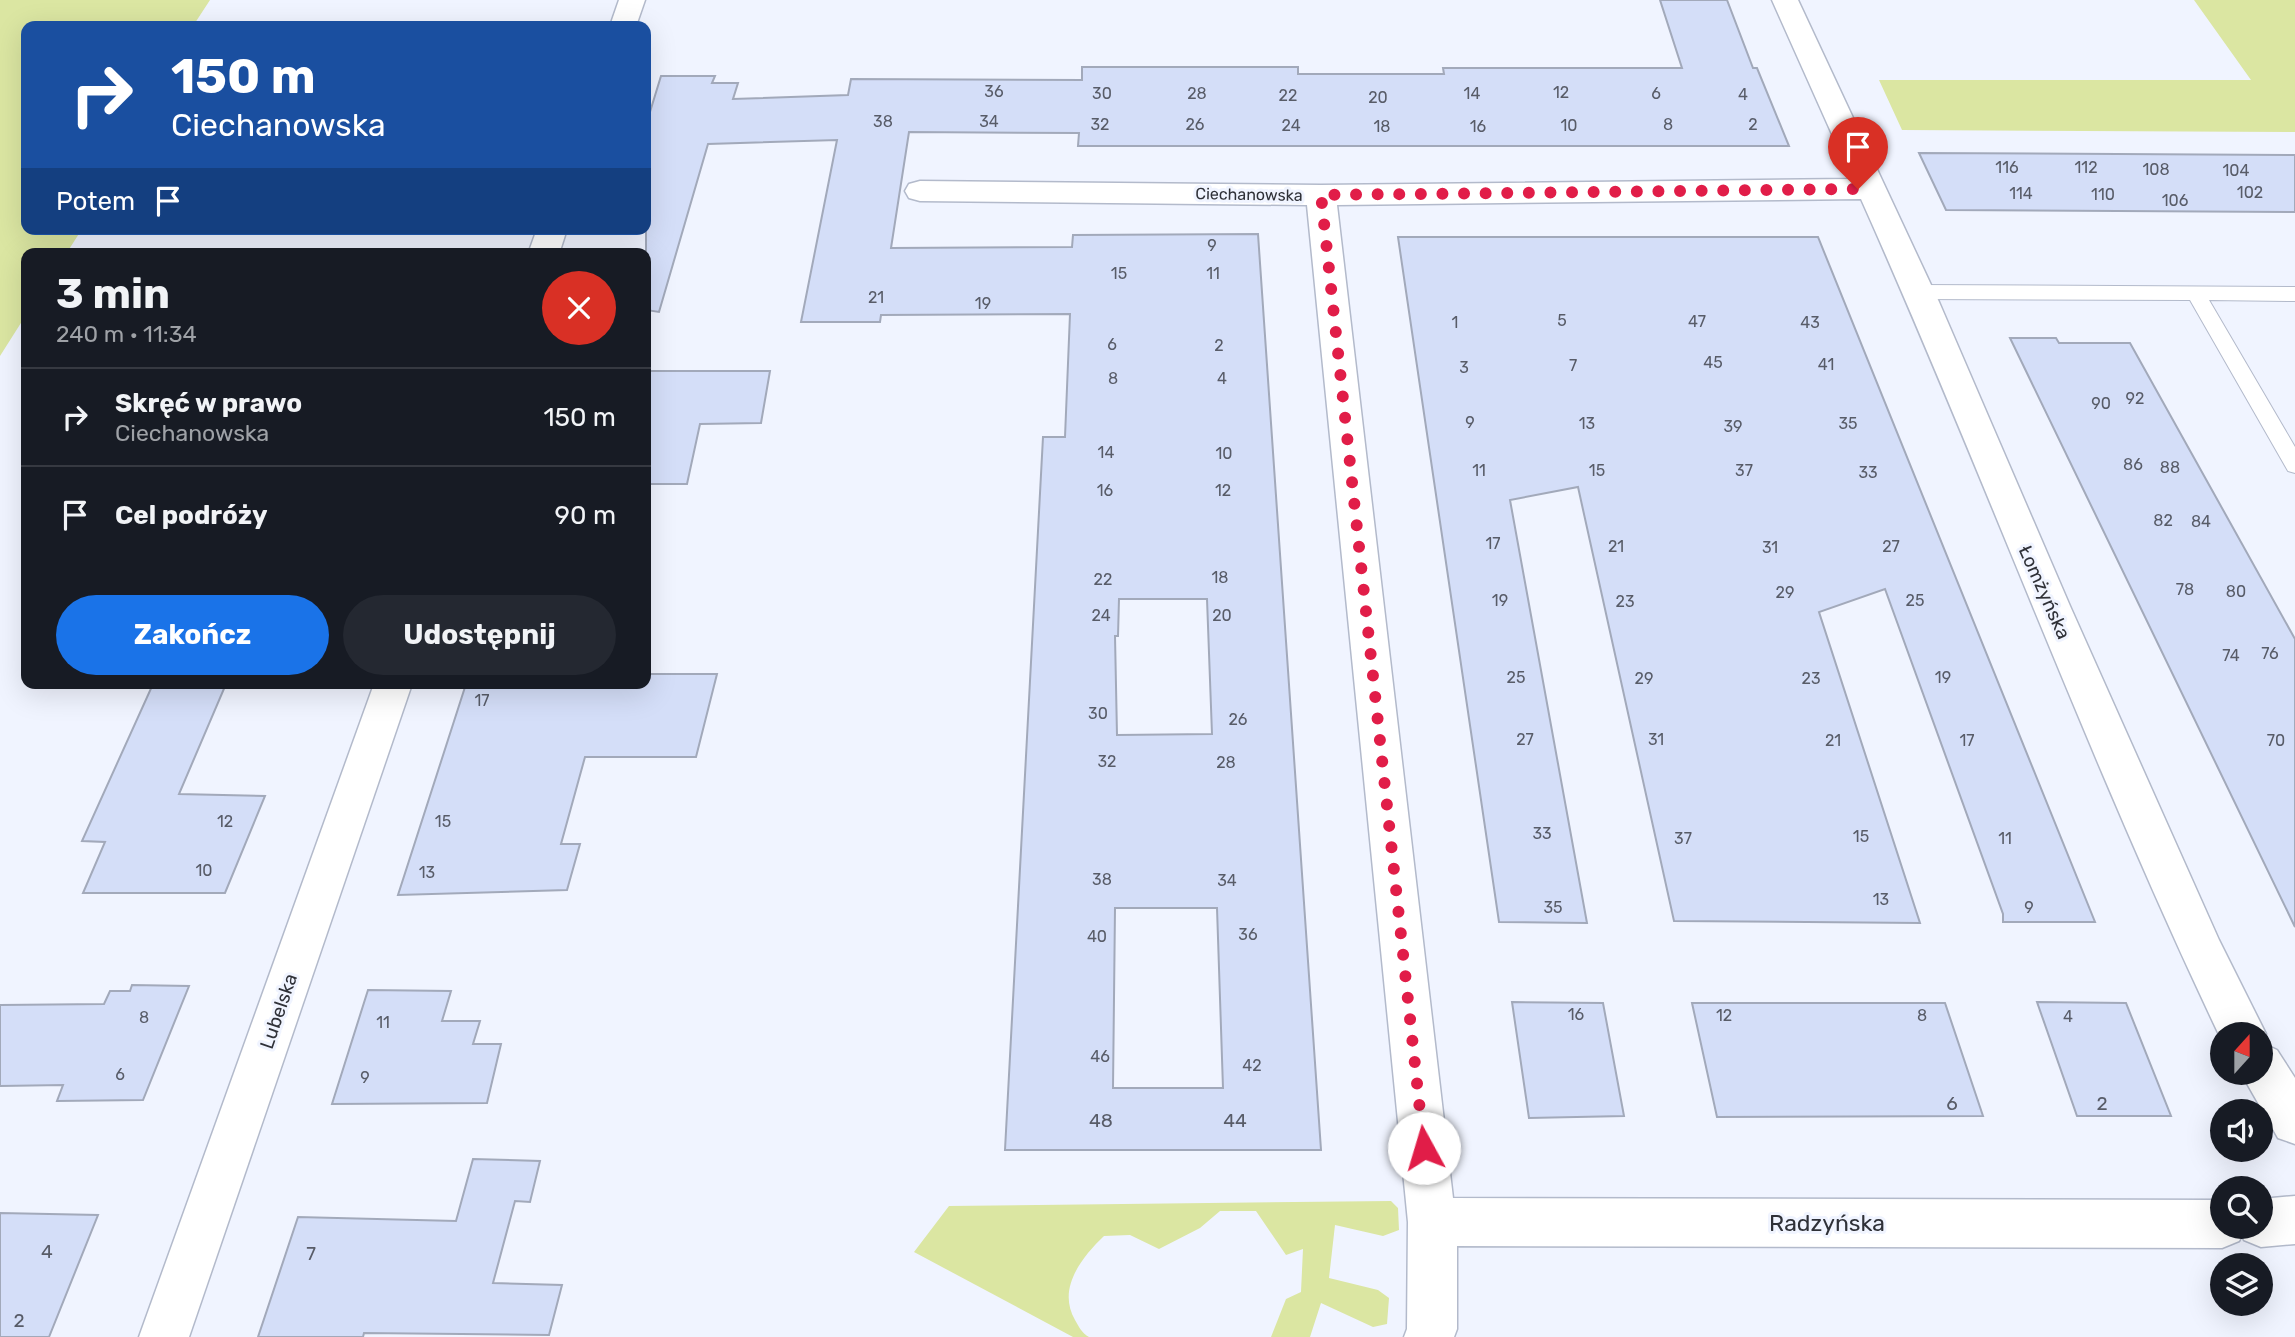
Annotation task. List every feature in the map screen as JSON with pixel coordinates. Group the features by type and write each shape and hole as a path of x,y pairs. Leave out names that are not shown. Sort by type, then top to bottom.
{"street":[{"path":"625,21 632,0"},
{"name":"Łomżyńska","path":"1785,0 1918,292 2051,606 2204,955 2236,1022"},
{"name":"Ciechanowska","path":"920,191 1321,195 1872,189"},
{"path":"1321,195 1432,1222 1432,1329 1429,1337"},
{"name":"Lubelska","path":"164,1337 391,689"},
{"path":"2273,1085 2295,1121"},
{"path":"2273,1222 2295,1220"},
{"name":"Radzyńska","path":"1432,1222 2210,1224"}],"lane":[{"path":"1918,292 2295,294"},
{"path":"2195,293 2295,465"}],"green space":[{"path":"0,0 210,0 196,21 21,21 21,235 78,235 70,248 21,248 21,323 0,356"},
{"path":"2194,0 2295,0 2295,132 1902,130 1879,80 2251,80"},
{"path":"1391,1201 1398,1208 1399,1230 1383,1236 1335,1225 1329,1278 1378,1290 1389,1298 1387,1324 1373,1327 1321,1303 1310,1337 1271,1337 1286,1299 1301,1292 1303,1249 1286,1255 1256,1211 1220,1211 1200,1228 1159,1249 1130,1235 1104,1236 1080,1264 1070,1286 1070,1308 1079,1327 1089,1337 1073,1337 914,1252 949,1206"}],"building":[{"path":"1660,0 1727,0 1753,68 1757,68 1789,146 1078,146 1079,133 909,132 891,248 1072,247 1073,235 1258,234 1321,1150 1005,1150 1043,437 1065,437 1070,314 881,315 880,322 801,322 837,140 708,144 659,312 651,311 651,248 646,248 646,235 651,235 651,109 661,76 715,76 712,83 738,83 733,99 848,95 851,79 1082,80 1082,67 1298,67 1298,74 1444,74 1443,68 1682,68","holes":["1119,599 1207,599 1212,734 1117,735 1115,636 1118,636","1115,908 1217,908 1223,1088 1113,1088"]},
{"path":"1919,153 2295,155 2295,212 1946,210"},
{"path":"1398,237 1818,237 2095,922 2003,922 2003,914 1885,589 1819,612 1920,923 1674,921 1578,487 1510,500 1587,923 1499,922"},
{"path":"2010,338 2056,338 2059,343 2130,343 2295,639 2295,927"},
{"path":"651,371 770,371 761,423 700,424 687,484 651,484"},
{"path":"651,674 717,674 696,757 585,757 561,844 580,844 567,890 398,895 464,689 651,689"},
{"path":"151,689 224,689 179,794 265,796 225,893 83,893 105,842 82,841"},
{"path":"132,985 189,986 143,1100 57,1101 63,1085 0,1086 0,1005 104,1004 110,991 130,991"},
{"path":"368,990 451,991 442,1021 480,1021 473,1044 501,1044 487,1103 332,1104"},
{"path":"1512,1002 1603,1003 1624,1116 1529,1118"},
{"path":"2037,1002 2126,1003 2171,1116 2077,1116"},
{"path":"1692,1003 1945,1003 1983,1116 1717,1117"},
{"path":"473,1159 540,1161 530,1202 515,1201 493,1283 562,1285 549,1335 364,1333 363,1337 258,1337 298,1217 456,1221"},
{"path":"0,1213 98,1215 49,1337 0,1337"}],"route":[{"path":"1424,1148 1321,195 1858,189"}]}
